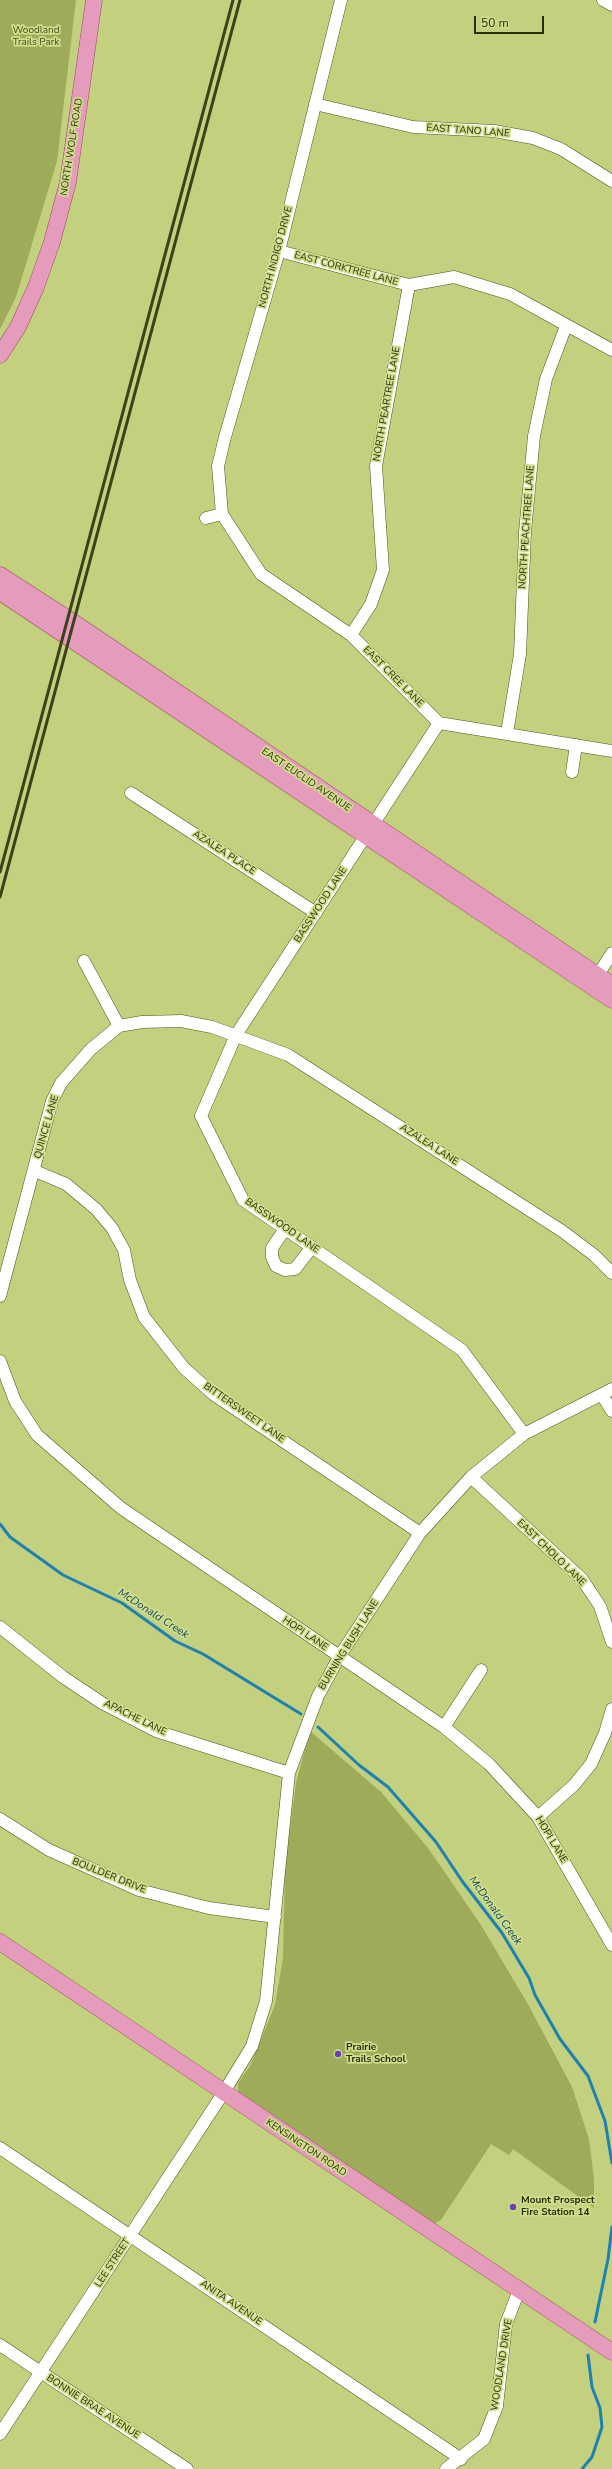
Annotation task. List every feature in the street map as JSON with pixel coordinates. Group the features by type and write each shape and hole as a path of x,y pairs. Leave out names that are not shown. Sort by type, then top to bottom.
{"main road":[{"name":"NORTH WOLF ROAD","path":"0,355 18,327 36,287 52,242 68,182 94,0"},
{"name":"EAST EUCLID AVENUE","path":"0,575 73,622 370,831"},
{"name":"EAST EUCLID AVENUE","path":"0,592 370,831 594,981 612,1000"},
{"name":"EAST EUCLID AVENUE","path":"594,981 612,985"},
{"name":"KENSINGTON ROAD","path":"0,1942 612,2352"}],"street":[{"name":"NORTH INDIGO DRIVE","path":"222,514 218,491 218,466 279,251 341,0"},
{"path":"603,0 612,5"},
{"name":"EAST TANO LANE","path":"315,104 413,127 494,131 533,138 566,152 612,181"},
{"name":"EAST CORKTREE LANE","path":"279,251 409,285 454,277 510,294 612,350"},
{"name":"NORTH PEARTREE LANE","path":"351,635 371,604 383,570 376,466 409,285"},
{"name":"NORTH PEACHTREE LANE","path":"507,733 520,654 525,532 535,429 546,379 566,326"},
{"path":"206,518 222,514"},
{"name":"EAST CREE LANE","path":"222,514 261,574 351,635 439,724"},
{"path":"439,724 507,733 612,751"},
{"name":"BASSWOOD LANE","path":"439,724 236,1035 202,1116 243,1200 462,1350 524,1434"},
{"path":"572,772 576,745"},
{"name":"AZALEA PLACE","path":"131,793 316,913"},
{"path":"594,981 612,953"},
{"path":"84,961 119,1026"},
{"name":"QUINCE LANE","path":"0,1296 35,1171 52,1101 61,1082 91,1049 119,1026 142,1022 181,1021 212,1027 236,1035"},
{"name":"AZALEA LANE","path":"236,1035 288,1055 330,1081 562,1231 594,1255 612,1273"},
{"name":"BITTERSWEET LANE","path":"35,1171 66,1184 96,1209 112,1228 124,1250 130,1280 144,1318 184,1368 213,1394 420,1533"},
{"path":"285,1229 272,1248 272,1257 276,1266 285,1270 295,1269 312,1247"},
{"name":"HOPI LANE","path":"0,1361 15,1401 37,1435 121,1508 444,1727 489,1764 538,1817 612,1945"},
{"path":"607,1392 612,1411"},
{"name":"BURNING BUSH LANE","path":"224,2092 252,2046 266,2000 289,1773 318,1696 339,1657 420,1533 471,1477 524,1434 607,1392"},
{"name":"EAST CHOLO LANE","path":"471,1477 582,1579 600,1606 612,1642"},
{"name":"APACHE LANE","path":"0,1627 63,1677 95,1698 156,1731 289,1773"},
{"path":"444,1727 481,1670"},
{"path":"538,1817 574,1786 591,1764 605,1733 612,1709"},
{"name":"BOULDER DRIVE","path":"0,1819 49,1850 139,1890 209,1908 275,1917"},
{"name":"LEE STREET","path":"0,2434 224,2092"},
{"name":"ANITA AVENUE","path":"0,2148 461,2459"},
{"name":"WOODLAND DRIVE","path":"446,2469 461,2459 484,2439 497,2406 506,2324 519,2290"},
{"name":"BONNIE BRAE AVENUE","path":"0,2345 187,2469"}],"green space":[{"name":"Woodland Trails Park","path":"0,0 76,0 57,161 16,297 0,329"},
{"path":"310,1731 381,1792 428,1848 481,1925 529,2006 572,2087 589,2139 594,2179 594,2208 513,2149 509,2155 491,2144 441,2220 434,2224 238,2092 238,2083 250,2066 275,2005 283,1958 285,1867 296,1783"}],"waterway":[{"name":"McDonald Creek","path":"0,1524 10,1537 63,1575 122,1603 175,1641 203,1654 301,1714"},
{"name":"McDonald Creek","path":"318,1727 359,1765 388,1787 436,1842 462,1881 502,1933 529,1978 535,1995 560,2039 588,2076 605,2121 612,2163"},
{"name":"McDonald Creek","path":"595,2322 608,2259 612,2227"},
{"name":"McDonald Creek","path":"582,2469 592,2457 602,2427 600,2408 592,2387 588,2355"}],"railway":[{"path":"0,872 233,0"},
{"path":"0,897 240,0"}],"place":[{"name":"Prairie Trails School","path":"338,2054"},
{"name":"Mount Prospect Fire Station 14","path":"513,2207"}]}
